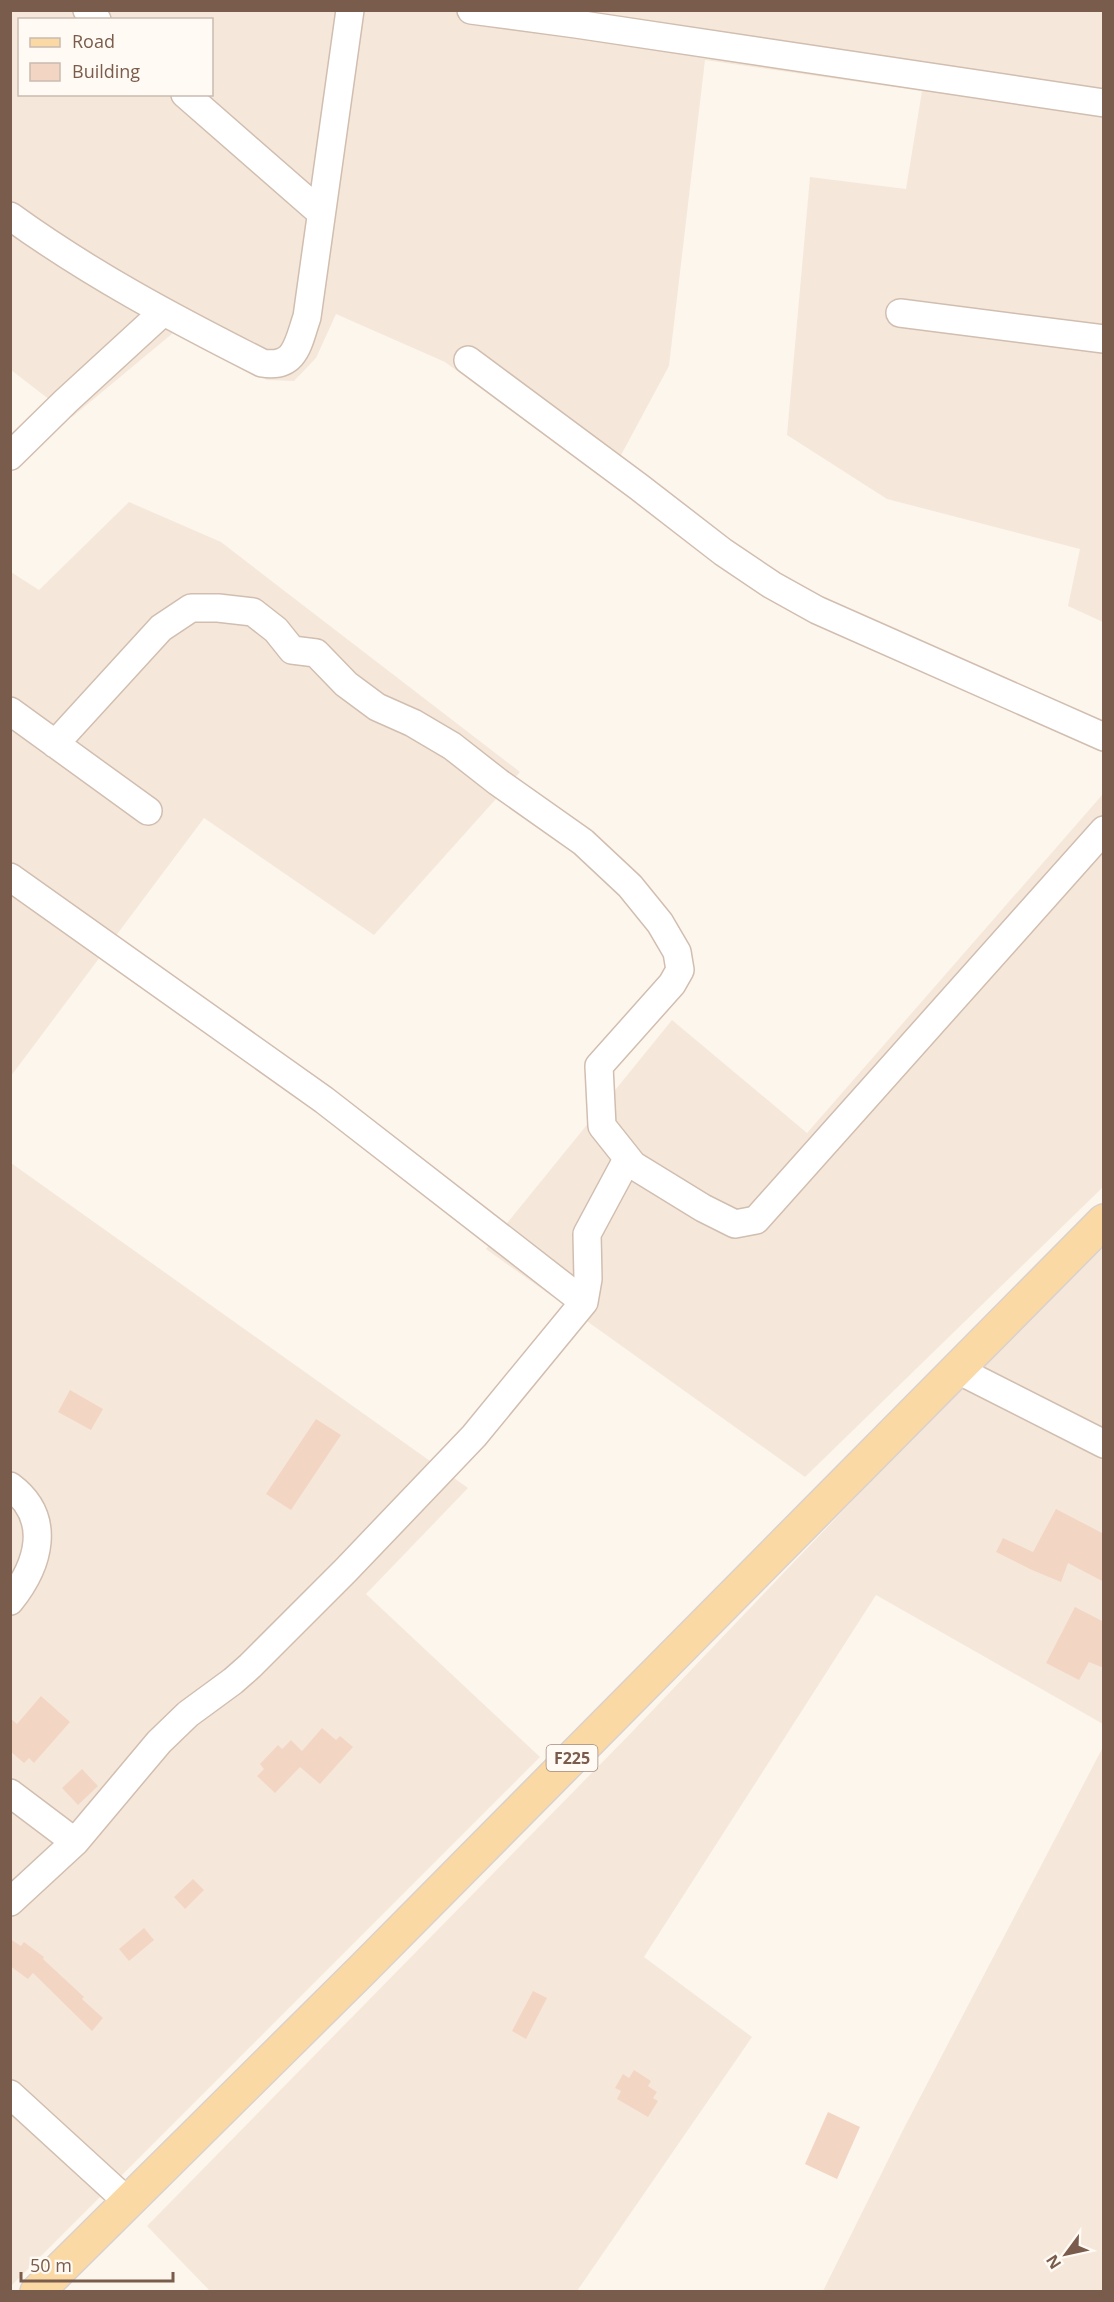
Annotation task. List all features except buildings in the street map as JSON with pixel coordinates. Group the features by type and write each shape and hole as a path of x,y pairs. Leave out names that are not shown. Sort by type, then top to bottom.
{"main road":[{"name":"F225","path":"37,2292 373,1959 1104,1221"}],"street":[{"path":"10,216 56,248 163,312 262,363 274,365 284,362 294,353 307,317 350,10"},
{"path":"471,10 1104,103"},
{"path":"186,96 320,212"},
{"path":"10,456 66,400 163,312"},
{"path":"900,313 1104,339"},
{"path":"468,360 723,552 772,585 817,610 1104,737"},
{"path":"55,744 161,628 191,608 219,608 253,612 276,630 292,650 316,653 346,684 377,707 413,723 452,746 583,843 630,886 660,923 677,952 680,970 672,984 599,1066 602,1126 633,1165 703,1208 735,1224 756,1220 1104,830"},
{"path":"10,711 148,811"},
{"path":"10,877 324,1100 584,1302"},
{"path":"10,1902 75,1842 159,1742 188,1714 250,1666 474,1436 584,1302 588,1279 587,1234 622,1167 628,1164 633,1165"},
{"path":"956,1368 1104,1444"},
{"path":"10,1486 18,1491 34,1514 38,1538 33,1566 10,1601"},
{"path":"10,1793 75,1842"},
{"path":"10,2094 128,2202"}],"shaded area":[{"path":"10,11 1103,11 1103,622 1068,606 1080,549 887,499 787,435 810,177 906,189 922,91 705,60 669,366 607,481 445,362 336,314 316,358 294,381 267,380 173,333 72,417 11,370"},
{"path":"129,502 221,542 520,772 374,935 204,818 11,1076 11,572 39,590"},
{"path":"1103,794 1103,1187 805,1477 486,1249 672,1020 807,1133"},
{"path":"11,1163 468,1488 366,1594 540,1757 11,2286"},
{"path":"1103,1244 1103,1724 876,1595 644,1957 752,2037 577,2291 210,2291 147,2226 629,1735 877,1475"},
{"path":"1103,1747 1103,2291 823,2291 904,2128"}]}
